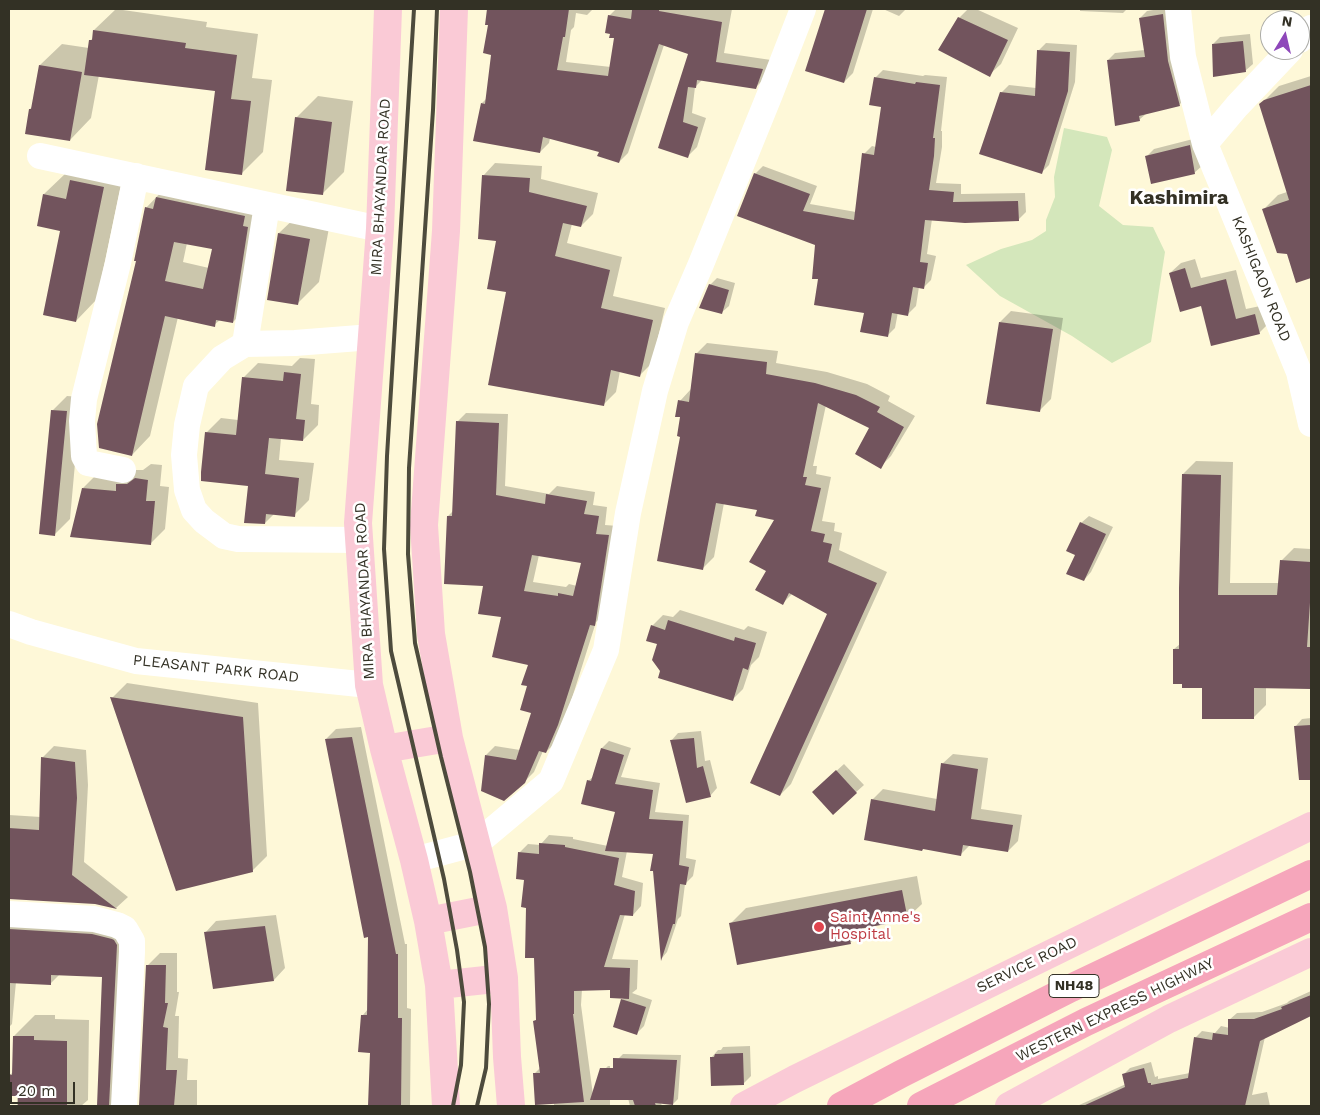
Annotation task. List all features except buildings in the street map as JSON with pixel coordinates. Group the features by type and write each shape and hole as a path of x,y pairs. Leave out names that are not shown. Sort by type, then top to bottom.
{"highway":[{"name":"NH48","path":"840,1106 1070,988 1311,874"},
{"name":"WESTERN EXPRESS HIGHWAY","path":"921,1106 1086,1022 1311,917"}],"main road":[{"name":"MIRA BHAYANDAR ROAD","path":"388,9 380,229 358,523 369,685 428,921 439,985 446,1106"},
{"path":"454,9 446,231 424,525 431,634 449,738 493,908 504,978 511,1106"},
{"path":"384,749 449,738"},
{"name":"SERVICE ROAD","path":"744,1106 795,1079 1311,826"},
{"path":"428,921 493,908"},
{"path":"1010,1106 1169,1019 1311,952"},
{"path":"439,985 504,978"}],"street":[{"path":"414,860 476,843 551,780 606,650 628,514 655,391 676,322 803,9"},
{"name":"KASHIGAON ROAD","path":"1178,9 1183,57 1205,144 1299,372 1311,424"},
{"path":"1205,144 1237,106 1281,60"},
{"path":"40,156 380,229"},
{"path":"123,470 88,462 84,456 82,421 84,398 118,263 136,176"},
{"path":"245,344 266,204"},
{"path":"360,540 238,539 224,536 204,521 194,510 187,490 184,455 187,425 196,386 222,358 245,344 295,343 372,337"},
{"name":"PLEASANT PARK ROAD","path":"9,624 31,632 136,661 369,685"},
{"path":"9,914 94,919 125,929 132,941 132,952 124,1106"}],"green space":[{"path":"1064,128 1107,137 1112,150 1099,206 1123,225 1153,227 1165,252 1151,342 1112,363 1072,336 1000,296 966,265 1001,249 1032,240 1046,231 1046,220 1055,197 1054,177"}],"railway":[{"path":"414,9 387,456 384,549 391,651 444,879 464,1002 461,1065 453,1106"},
{"path":"437,9 433,110 409,468 408,554 415,643 470,872 485,947 489,1004 486,1068 477,1106"}],"place":[{"name":"Saint Anne's Hospital","path":"819,927"}],"district":[{"name":"Kashimira","path":"1179,198"}]}
